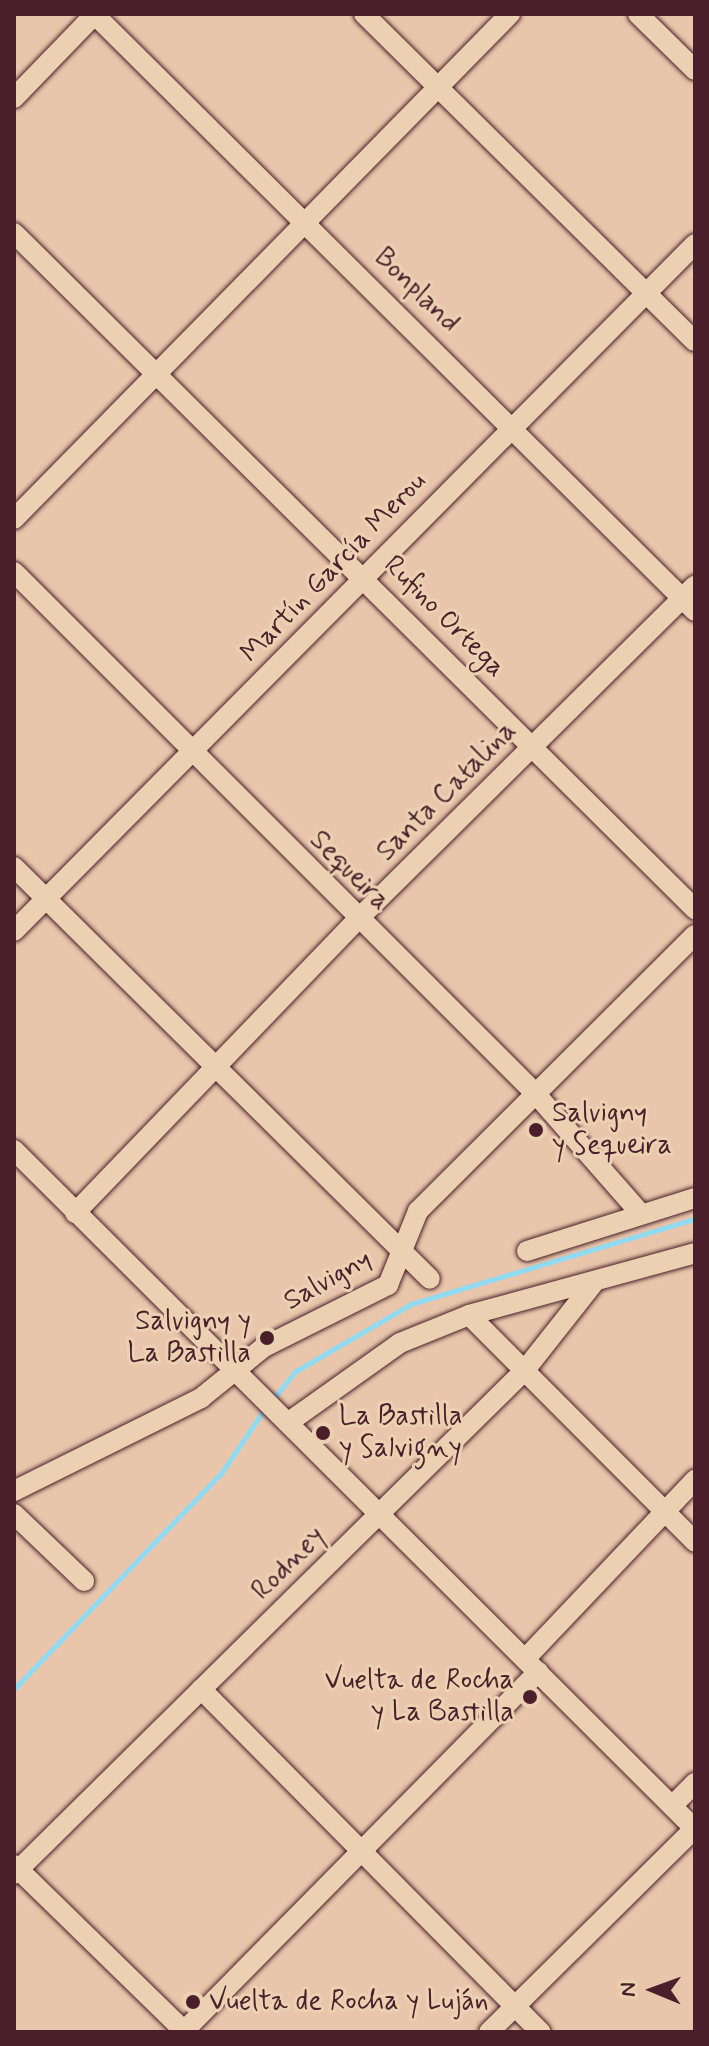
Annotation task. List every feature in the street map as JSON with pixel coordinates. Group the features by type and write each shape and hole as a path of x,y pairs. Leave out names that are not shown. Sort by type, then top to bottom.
{"street":[{"path":"14,98 95,14"},
{"name":"Bonpland","path":"95,14 511,426 691,598"},
{"path":"364,14 695,341"},
{"path":"14,519 510,14"},
{"path":"638,14 695,70"},
{"name":"Rufino Ortega","path":"14,233 695,909"},
{"name":"Martín García Merou","path":"14,931 192,754 511,426 695,244"},
{"name":"Sequeira","path":"14,572 192,754 535,1093 640,1213"},
{"name":"Santa Catalina","path":"75,1213 358,919 534,746 691,598"},
{"path":"14,867 430,1279"},
{"name":"Salvigny","path":"14,1491 201,1398 264,1347 388,1285 398,1273 402,1248 418,1211 695,935"},
{"path":"19,1164 75,1213 232,1370 289,1422 695,1829 489,2032"},
{"path":"527,1251 695,1198"},
{"path":"289,1422 400,1343 469,1315 593,1284 695,1253"},
{"name":"Rodney","path":"16,1870 525,1370 593,1284"},
{"path":"469,1315 695,1542"},
{"path":"16,1870 184,2032 359,1851 531,1666 664,1511 695,1480"},
{"path":"14,1514 84,1581"},
{"path":"201,1689 541,2032"},
{"path":"672,1806 695,1783"}],"waterway":[{"path":"273,1399 296,1371 411,1304 695,1219"},
{"path":"14,1689 222,1472 266,1407"}],"place":[{"name":"Salvigny y Sequeira","path":"536,1130"},
{"name":"Salvigny y La Bastilla","path":"267,1338"},
{"name":"La Bastilla y Salvigny","path":"323,1433"},
{"name":"Vuelta de Rocha y La Bastilla","path":"530,1697"},
{"name":"Vuelta de Rocha y Luján","path":"193,2002"}]}
